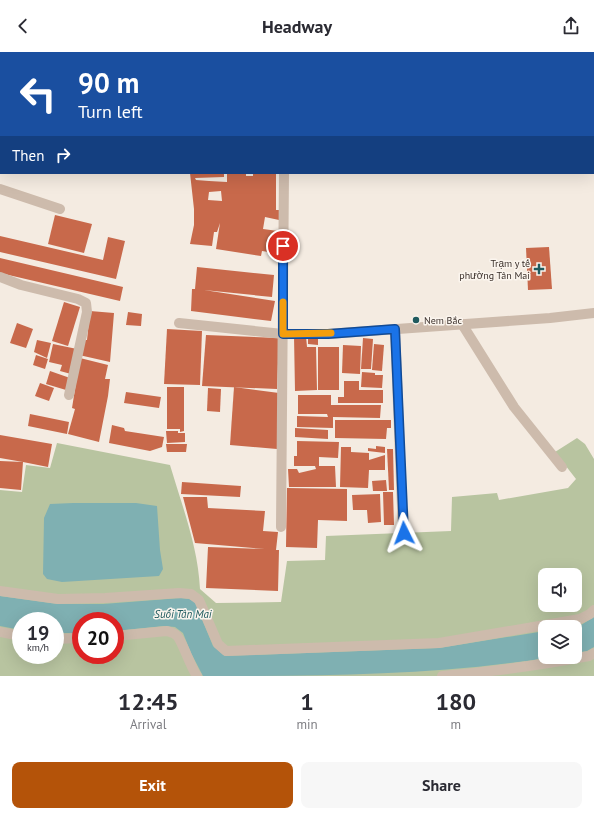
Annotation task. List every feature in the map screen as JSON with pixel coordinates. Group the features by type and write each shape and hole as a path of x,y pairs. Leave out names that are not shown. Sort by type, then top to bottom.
{"street":[{"path":"281,527 284,174"},
{"path":"0,189 60,210"},
{"path":"0,277 21,285 78,299 86,303 87,312 69,396"},
{"path":"179,323 283,334 328,334 550,318 594,313"},
{"path":"462,324 514,407 562,467"},
{"path":"395,329 404,533"},
{"path":"0,591 58,599 105,598 180,593 191,594 199,600 218,644 226,651 439,643 580,619 590,614 594,610"},
{"path":"124,635 167,631 173,633 178,636 186,656 197,676"},
{"path":"0,632 12,634"},
{"path":"442,676 473,674 541,664 589,656 594,653"}],"green space":[{"path":"577,438 585,444 594,459 594,676 0,676 0,490 22,492 26,465 50,468 57,443 170,465 193,542 199,573 200,589 216,603 281,602 287,561 325,560 326,536 451,531 452,497 497,493 499,500 568,488 576,479 555,452"}],"water":[{"path":"136,503 157,506 163,569 159,576 62,582 47,579 43,574 44,518 50,504"},
{"name":"Suối Tân Mai","path":"0,596 58,604 103,604 181,598 189,599 195,602 213,646 225,656 439,648 538,632 538,659 465,668 378,674 203,676 183,633 175,627 164,626 124,630 124,612 72,612 72,633 64,633 64,612 12,612 12,628 0,626"},
{"path":"594,617 594,647 582,652 582,624"}],"building":[{"path":"190,174 224,174 224,177 195,178 196,180 227,182 227,174 246,174 246,176 253,176 253,174 276,174 276,210 281,210 279,220 265,217 263,229 278,231 275,253 262,251 261,256 216,249 220,223 217,232 214,232 212,246 190,244 194,225 194,209","holes":["221,191 222,201 208,200 209,192"]},
{"path":"55,215 92,224 84,253 48,244"},
{"path":"0,236 103,260 108,237 125,241 116,279 0,252"},
{"name":"Trạm y tế phường Tân Mai","path":"549,247 552,289 528,290 526,248"},
{"path":"0,258 123,287 120,301 0,273"},
{"path":"197,267 274,275 272,297 204,290 275,301 271,321 191,311 192,289 195,289"},
{"path":"64,302 80,307 68,346 52,341"},
{"path":"90,311 114,313 110,362 79,355 82,340 87,340"},
{"path":"128,312 142,314 141,326 126,325"},
{"path":"17,323 33,329 26,348 10,343"},
{"path":"167,329 202,331 200,385 164,384"},
{"path":"206,335 279,338 277,389 202,386"},
{"path":"294,336 306,336 307,347 316,347 317,390 295,391"},
{"path":"308,336 318,336 318,345 308,344"},
{"path":"363,338 373,339 371,369 361,369"},
{"path":"37,340 51,343 47,358 34,352"},
{"path":"53,344 77,349 71,374 60,371 62,365 49,362"},
{"path":"374,344 384,345 382,371 372,370"},
{"path":"343,345 361,346 360,374 342,373"},
{"path":"318,347 339,347 339,390 318,390"},
{"path":"36,355 48,359 45,369 33,365"},
{"path":"80,358 108,365 105,379 110,379 99,442 68,434 75,409 72,408"},
{"path":"50,371 70,378 66,390 46,384"},
{"path":"362,372 383,375 382,388 361,387"},
{"path":"344,381 359,381 359,390 383,390 383,403 338,403 338,397 344,397"},
{"path":"40,383 54,388 49,401 35,396"},
{"path":"167,387 184,387 184,431 180,432 180,429 167,429"},
{"path":"234,387 279,393 277,449 230,445"},
{"path":"208,388 221,389 220,412 207,411"},
{"path":"126,392 161,397 159,408 124,403"},
{"path":"298,395 331,395 331,405 381,405 380,418 333,417 333,428 297,427 297,416 328,417 327,414 298,414"},
{"path":"30,414 69,422 67,434 28,426"},
{"path":"335,420 391,420 391,428 387,428 386,439 335,438"},
{"path":"112,425 124,428 125,431 164,437 162,447 150,451 109,443"},
{"path":"295,428 328,430 328,439 295,437"},
{"path":"166,431 178,431 178,433 185,433 185,442 167,443"},
{"path":"0,435 52,444 48,467 0,458"},
{"path":"297,441 339,442 338,458 319,457 319,466 335,466 336,487 289,487 288,469 297,469 299,473 316,469 315,466 294,466 294,456 297,456"},
{"path":"166,444 187,444 186,452 167,452"},
{"path":"376,446 385,447 385,453 368,451 368,448 376,449"},
{"path":"341,447 351,447 351,452 369,453 369,460 385,455 385,470 369,470 368,488 340,487"},
{"path":"387,449 393,449 394,490 389,490"},
{"path":"0,461 23,462 21,490 0,488"},
{"path":"386,480 387,491 373,491 372,481"},
{"path":"182,482 241,486 240,497 181,494"},
{"path":"287,488 347,489 347,521 318,520 317,548 286,547"},
{"path":"383,492 393,492 394,525 384,525"},
{"path":"380,494 381,522 368,523 367,510 353,510 352,495"},
{"path":"183,497 207,497 208,508 265,511 263,531 278,532 276,550 279,550 278,591 206,588 208,547 265,549 195,543"}],"slow traffic":[{"path":"283,302 283,334 331,333"}],"place":[{"name":"Trạm y tế phường Tân Mai","path":"539,269"},
{"name":"Nem Bắc","path":"416,320"}],"route":[{"path":"283,246 283,334 328,334 395,329 404,533"}]}
